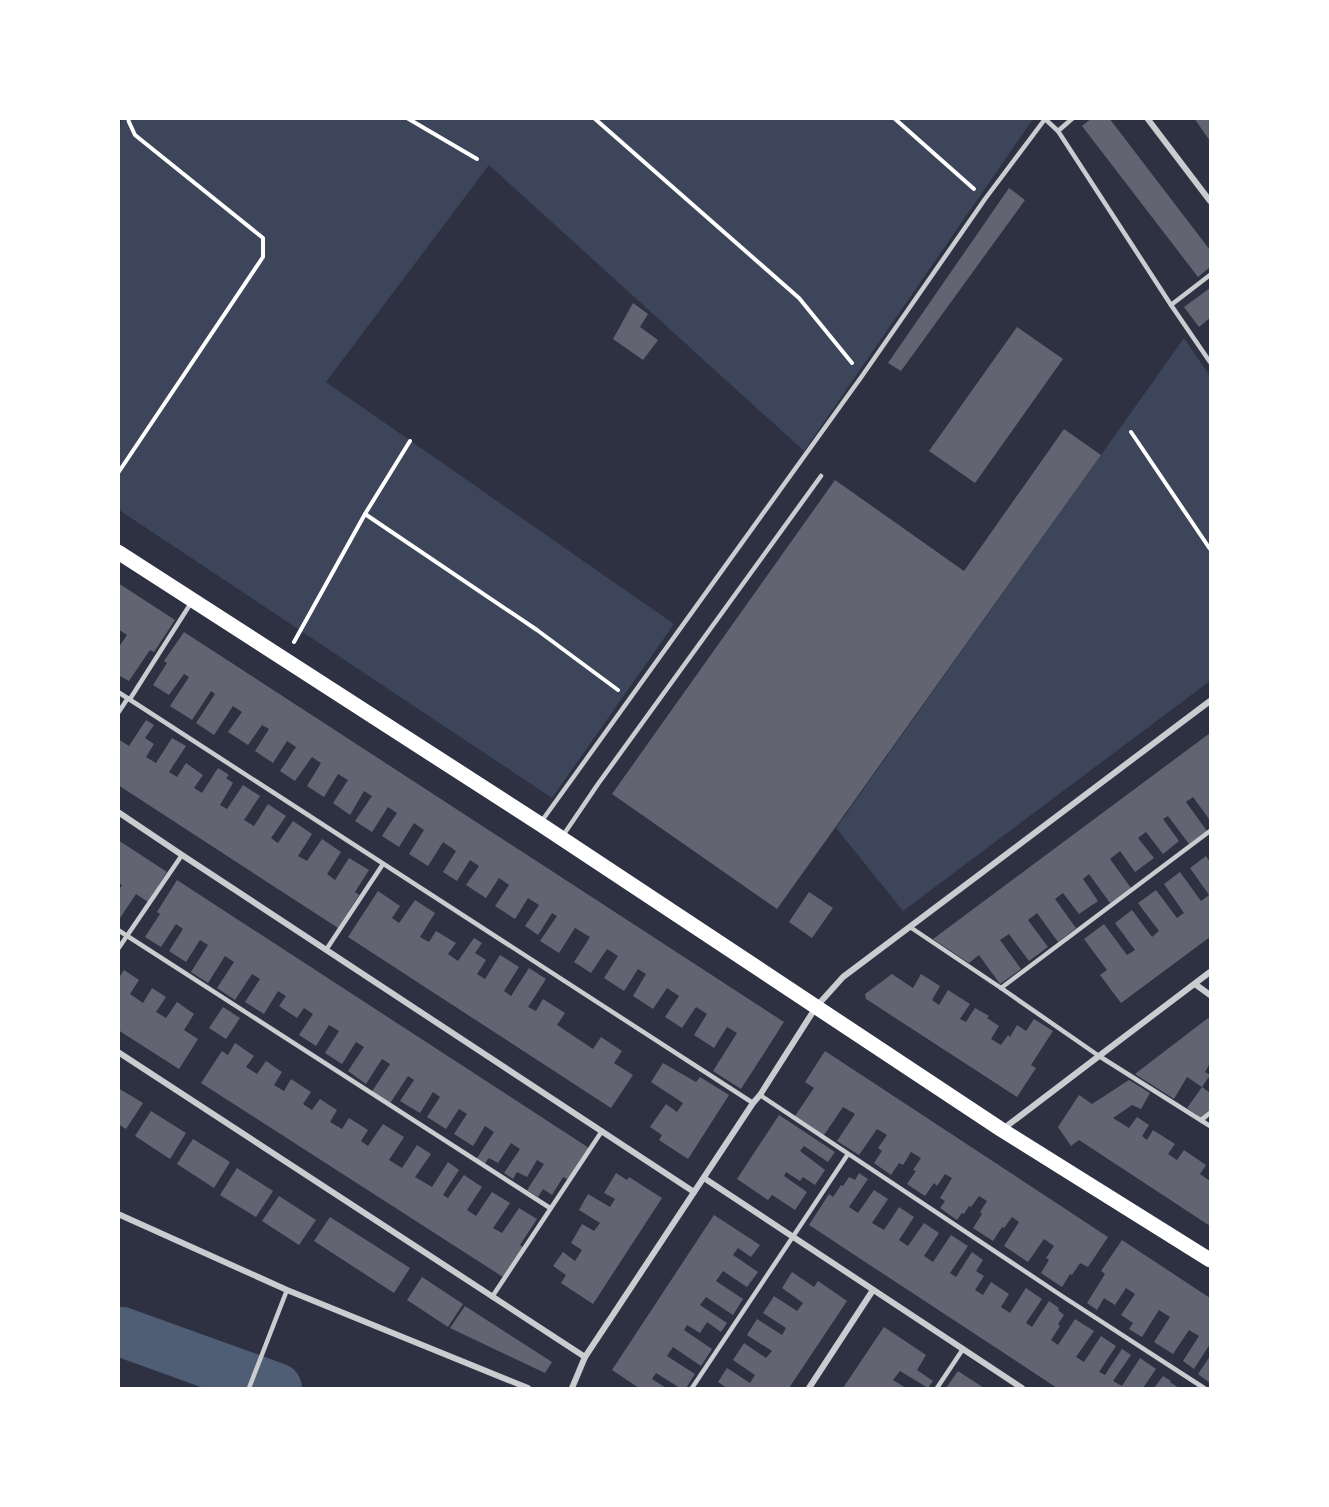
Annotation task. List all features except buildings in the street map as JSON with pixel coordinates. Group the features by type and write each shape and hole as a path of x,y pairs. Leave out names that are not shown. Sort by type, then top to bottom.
{"main road":[{"path":"118,552 540,824 1002,1130 1210,1260"}],"street":[{"path":"1148,118 1210,201"},
{"path":"572,1389 585,1357 816,1007 843,977 1210,701"},
{"path":"118,812 694,1192"},
{"path":"1002,1130 1210,972"},
{"path":"1195,984 1210,994"},
{"path":"118,1053 585,1357"},
{"path":"704,1178 1022,1389"},
{"path":"118,1214 287,1290 528,1389"},
{"path":"809,1389 873,1290"}],"lane":[{"path":"1058,131 1072,118"},
{"path":"540,824 1044,119 1058,131 1210,362"},
{"path":"1171,305 1210,275"},
{"path":"561,838 598,783 821,476"},
{"path":"118,713 192,600"},
{"path":"118,692 753,1103"},
{"path":"1001,988 1210,831"},
{"path":"118,949 182,855"},
{"path":"326,950 383,864"},
{"path":"910,927 1099,1056 1210,1126"},
{"path":"118,930 550,1208"},
{"path":"760,1095 1204,1389"},
{"path":"1201,1120 1210,1113"},
{"path":"492,1297 602,1131"},
{"path":"692,1389 849,1154"},
{"path":"249,1389 287,1290"},
{"path":"937,1389 963,1349"}],"path":[{"path":"118,473 263,257 262,238 135,135 128,118"},
{"path":"407,118 477,159"},
{"path":"594,118 799,298 862,376"},
{"path":"894,118 985,199"},
{"path":"1131,432 1210,549"},
{"path":"285,659 365,514 410,441"},
{"path":"365,514 537,630 630,699"}],"shaded area":[{"path":"122,118 1033,119 804,451 489,165 326,382 674,624 552,798 119,510 118,129"},
{"path":"1184,338 1210,376 1210,681 903,911 836,828"}],"waterway":[{"path":"118,1332 277,1388"}]}
